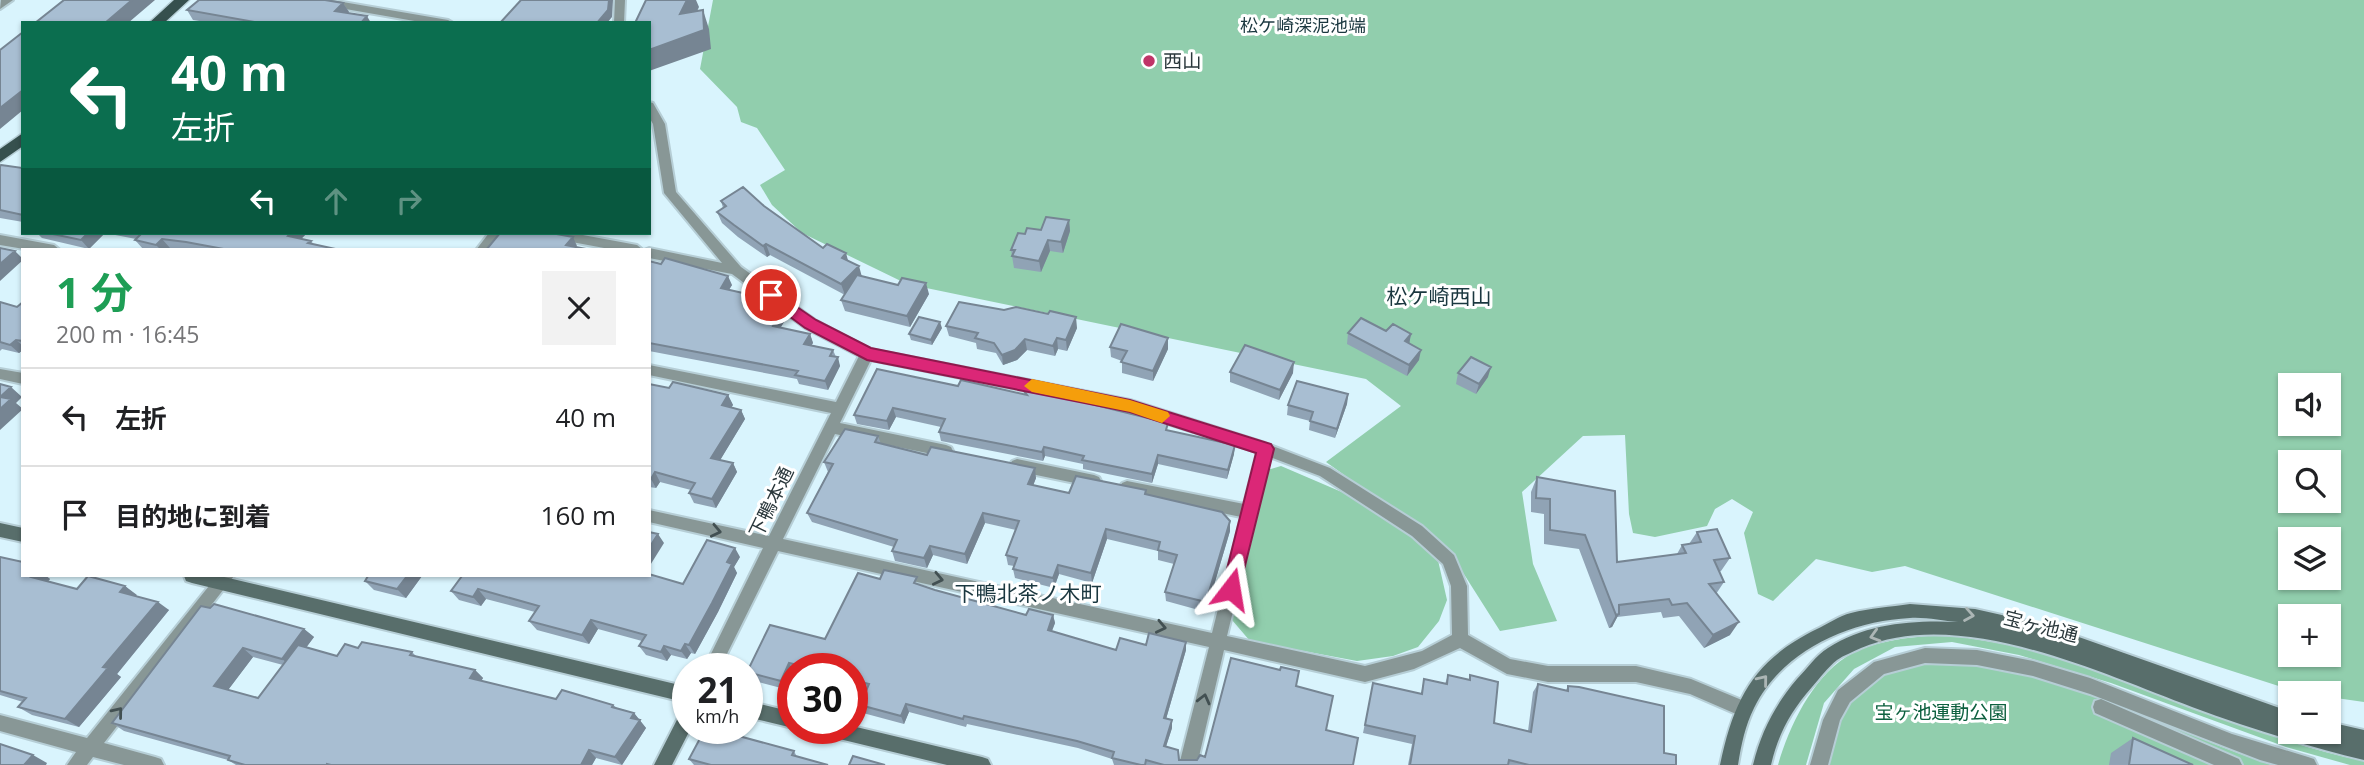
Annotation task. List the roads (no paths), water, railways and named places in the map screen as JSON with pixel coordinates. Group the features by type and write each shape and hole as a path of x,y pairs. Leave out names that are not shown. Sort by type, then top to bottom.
{"main road":[{"path":"158,21 182,0"},
{"path":"0,157 21,140"}],"street":[{"path":"0,6 8,0"},
{"path":"311,0 437,21"},
{"path":"619,21 620,0"},
{"path":"651,110 659,124 665,150 670,193 736,270 810,324 867,354 1130,406 1265,449 1325,472 1416,531 1449,560 1460,586 1460,639"},
{"path":"651,147 665,150"},
{"path":"560,235 627,248"},
{"path":"0,240 43,248"},
{"path":"651,253 736,270"},
{"name":"下鴨本通","path":"719,653 867,354"},
{"path":"651,370 840,409"},
{"path":"0,374 21,379"},
{"path":"831,427 966,455"},
{"path":"1188,765 1265,449"},
{"path":"1007,463 1250,512"},
{"path":"651,516 1219,639 1365,674 1406,665 1441,652 1460,639"},
{"path":"0,530 21,535"},
{"path":"203,577 224,579 672,691"},
{"path":"76,765 224,579"},
{"name":"宝ヶ池通","path":"1729,765 1742,709 1762,679 1811,636 1844,622 1927,610 1962,613 2033,629 2278,715"},
{"name":"宝ヶ池通","path":"1762,765 1774,723 1797,691 1832,653 1889,631 1926,628 1953,628 2038,645 2264,725 2364,752"},
{"path":"1460,639 1507,666 1549,674 1636,674 1691,687 1742,709"},
{"path":"1819,765 1832,719 1844,696 1863,678 1915,656 1941,653 2001,661 2052,673 2232,742 2308,765"},
{"path":"2101,706 2233,765"},
{"path":"0,723 155,765"},
{"path":"2341,733 2364,738"},
{"path":"868,738 982,765"},
{"path":"663,765 674,744"}],"place":[{"name":"西山","path":"1149,61"}],"district":[{"name":"松ケ崎深泥池端","path":"1303,26"},
{"name":"松ケ崎西山","path":"1439,297"},
{"name":"下鴨北茶ノ木町","path":"1028,594"}],"park label":[{"name":"宝ヶ池運動公園","path":"1941,712"}]}
